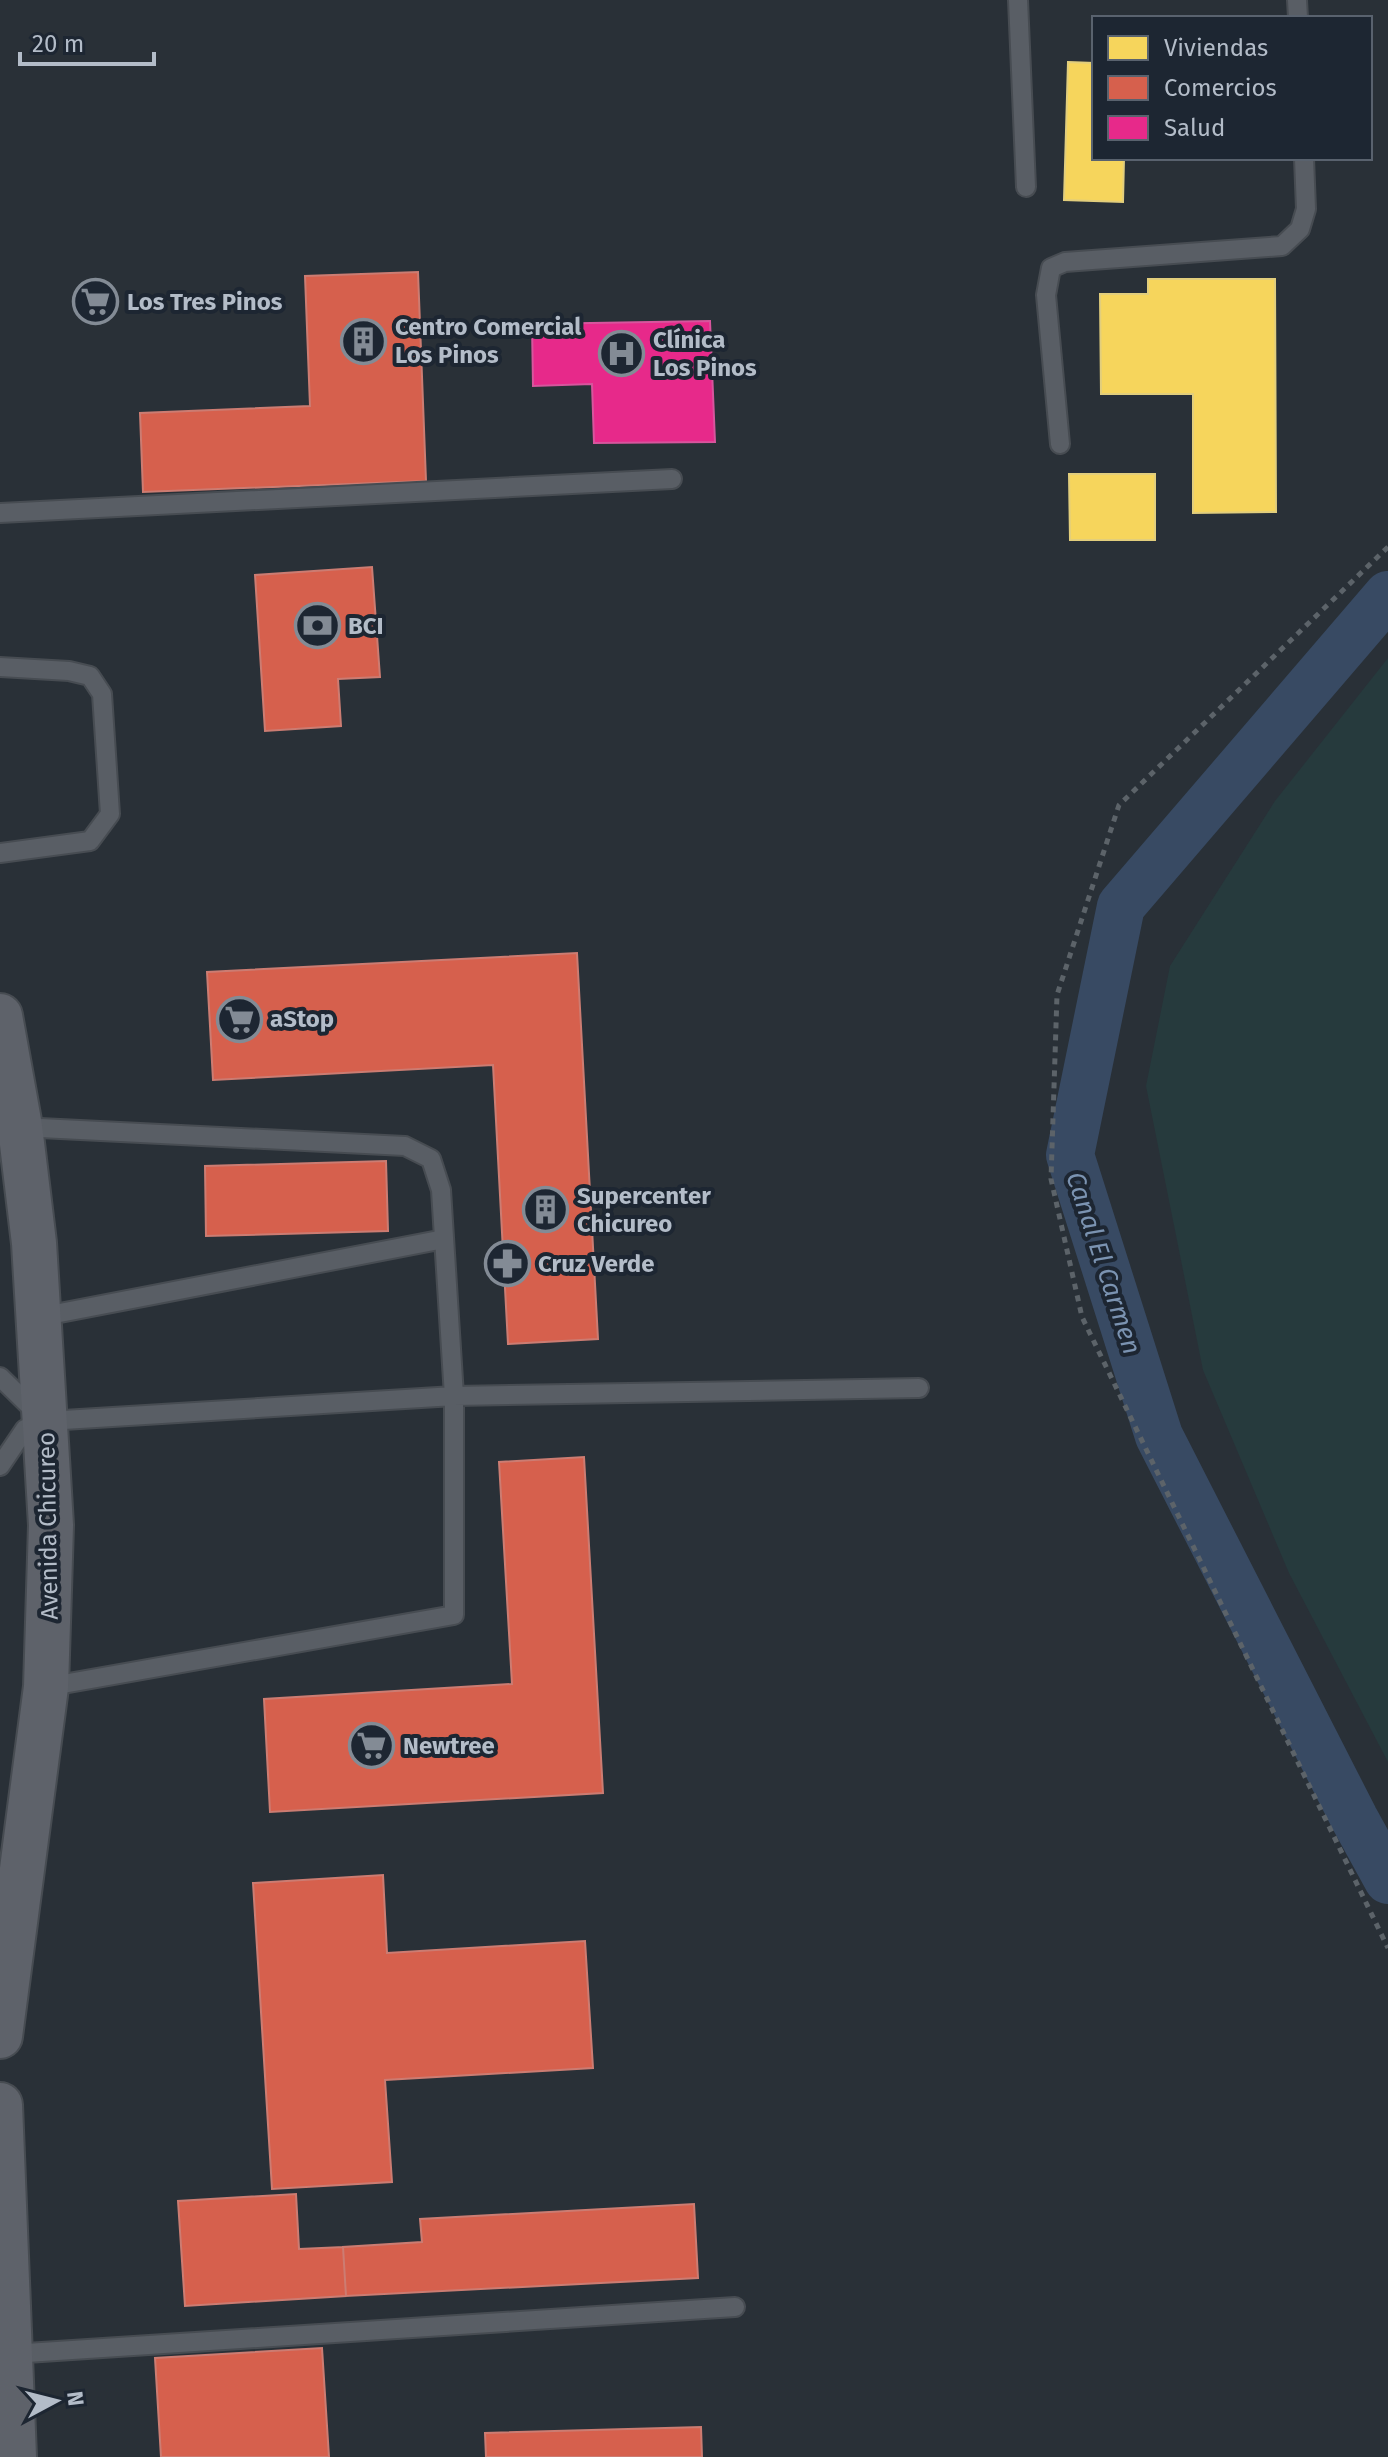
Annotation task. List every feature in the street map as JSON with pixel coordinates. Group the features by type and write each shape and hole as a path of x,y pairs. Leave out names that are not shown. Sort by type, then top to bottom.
{"main road":[{"name":"Avenida Chicureo","path":"0,1016 20,1127 34,1243 51,1525 46,1687 0,2036"},
{"path":"0,2105 14,2457"}],"lane":[{"path":"1018,0 1026,187"},
{"path":"1060,444 1046,295 1051,268 1065,262 1282,246 1300,229 1306,209 1304,160"},
{"path":"0,513 672,479"},
{"path":"0,667 69,671 90,676 102,694 110,814 90,841 0,853"},
{"path":"20,1127 405,1146 431,1159 441,1190 454,1396 454,1615 46,1687"},
{"path":"39,1317 444,1239"},
{"path":"0,1377 47,1421"},
{"path":"0,1466 25,1429 47,1421 454,1396 919,1388"},
{"path":"11,2354 735,2307"}],"path":[{"path":"1388,547 1119,805 1057,995 1051,1179 1082,1317 1388,1948"}],"green space":[{"path":"1388,658 1388,1762 1289,1573 1203,1370 1146,1086 1170,966 1275,801"}],"building: Viviendas":[{"path":"1068,62 1092,63 1092,160 1124,160 1123,202 1064,200"},
{"path":"1148,279 1275,279 1276,512 1193,513 1193,394 1101,394 1100,294 1148,294"},
{"path":"1069,474 1155,474 1155,540 1070,540"}],"building: Comercios":[{"name":"Centro Comercial Los Pinos","path":"418,272 426,481 143,492 140,413 310,406 305,276"},
{"name":"BCI","path":"372,567 380,677 338,679 341,726 265,731 255,575"},
{"name":"Supercenter Chicureo","path":"577,953 598,1339 508,1344 493,1065 213,1080 207,972"},
{"path":"386,1161 388,1231 206,1236 205,1166"},
{"path":"584,1457 603,1793 270,1812 264,1699 512,1684 499,1462"},
{"path":"383,1875 387,1953 585,1941 593,2068 385,2080 392,2182 272,2189 253,1883"},
{"path":"296,2194 299,2249 343,2247 346,2296 185,2306 178,2201"},
{"path":"694,2204 698,2278 346,2296 343,2247 422,2242 420,2219"},
{"path":"322,2348 329,2457 161,2457 155,2358"},
{"path":"701,2427 702,2457 486,2457 485,2433"}],"building: Salud":[{"name":"Clínica Los Pinos","path":"710,321 715,442 594,443 592,384 533,386 532,324"}],"waterway":[{"name":"Canal El Carmen","path":"1388,595 1121,906 1070,1155 1159,1436 1388,1880"}],"place":[{"name":"Los Tres Pinos","path":"96,302"},
{"name":"Centro Comercial Los Pinos","path":"364,341"},
{"name":"Clínica Los Pinos","path":"622,354"},
{"name":"BCI","path":"317,626"},
{"name":"aStop","path":"239,1019"},
{"name":"Supercenter Chicureo","path":"546,1210"},
{"name":"Cruz Verde","path":"507,1264"},
{"name":"Newtree","path":"372,1746"}]}
